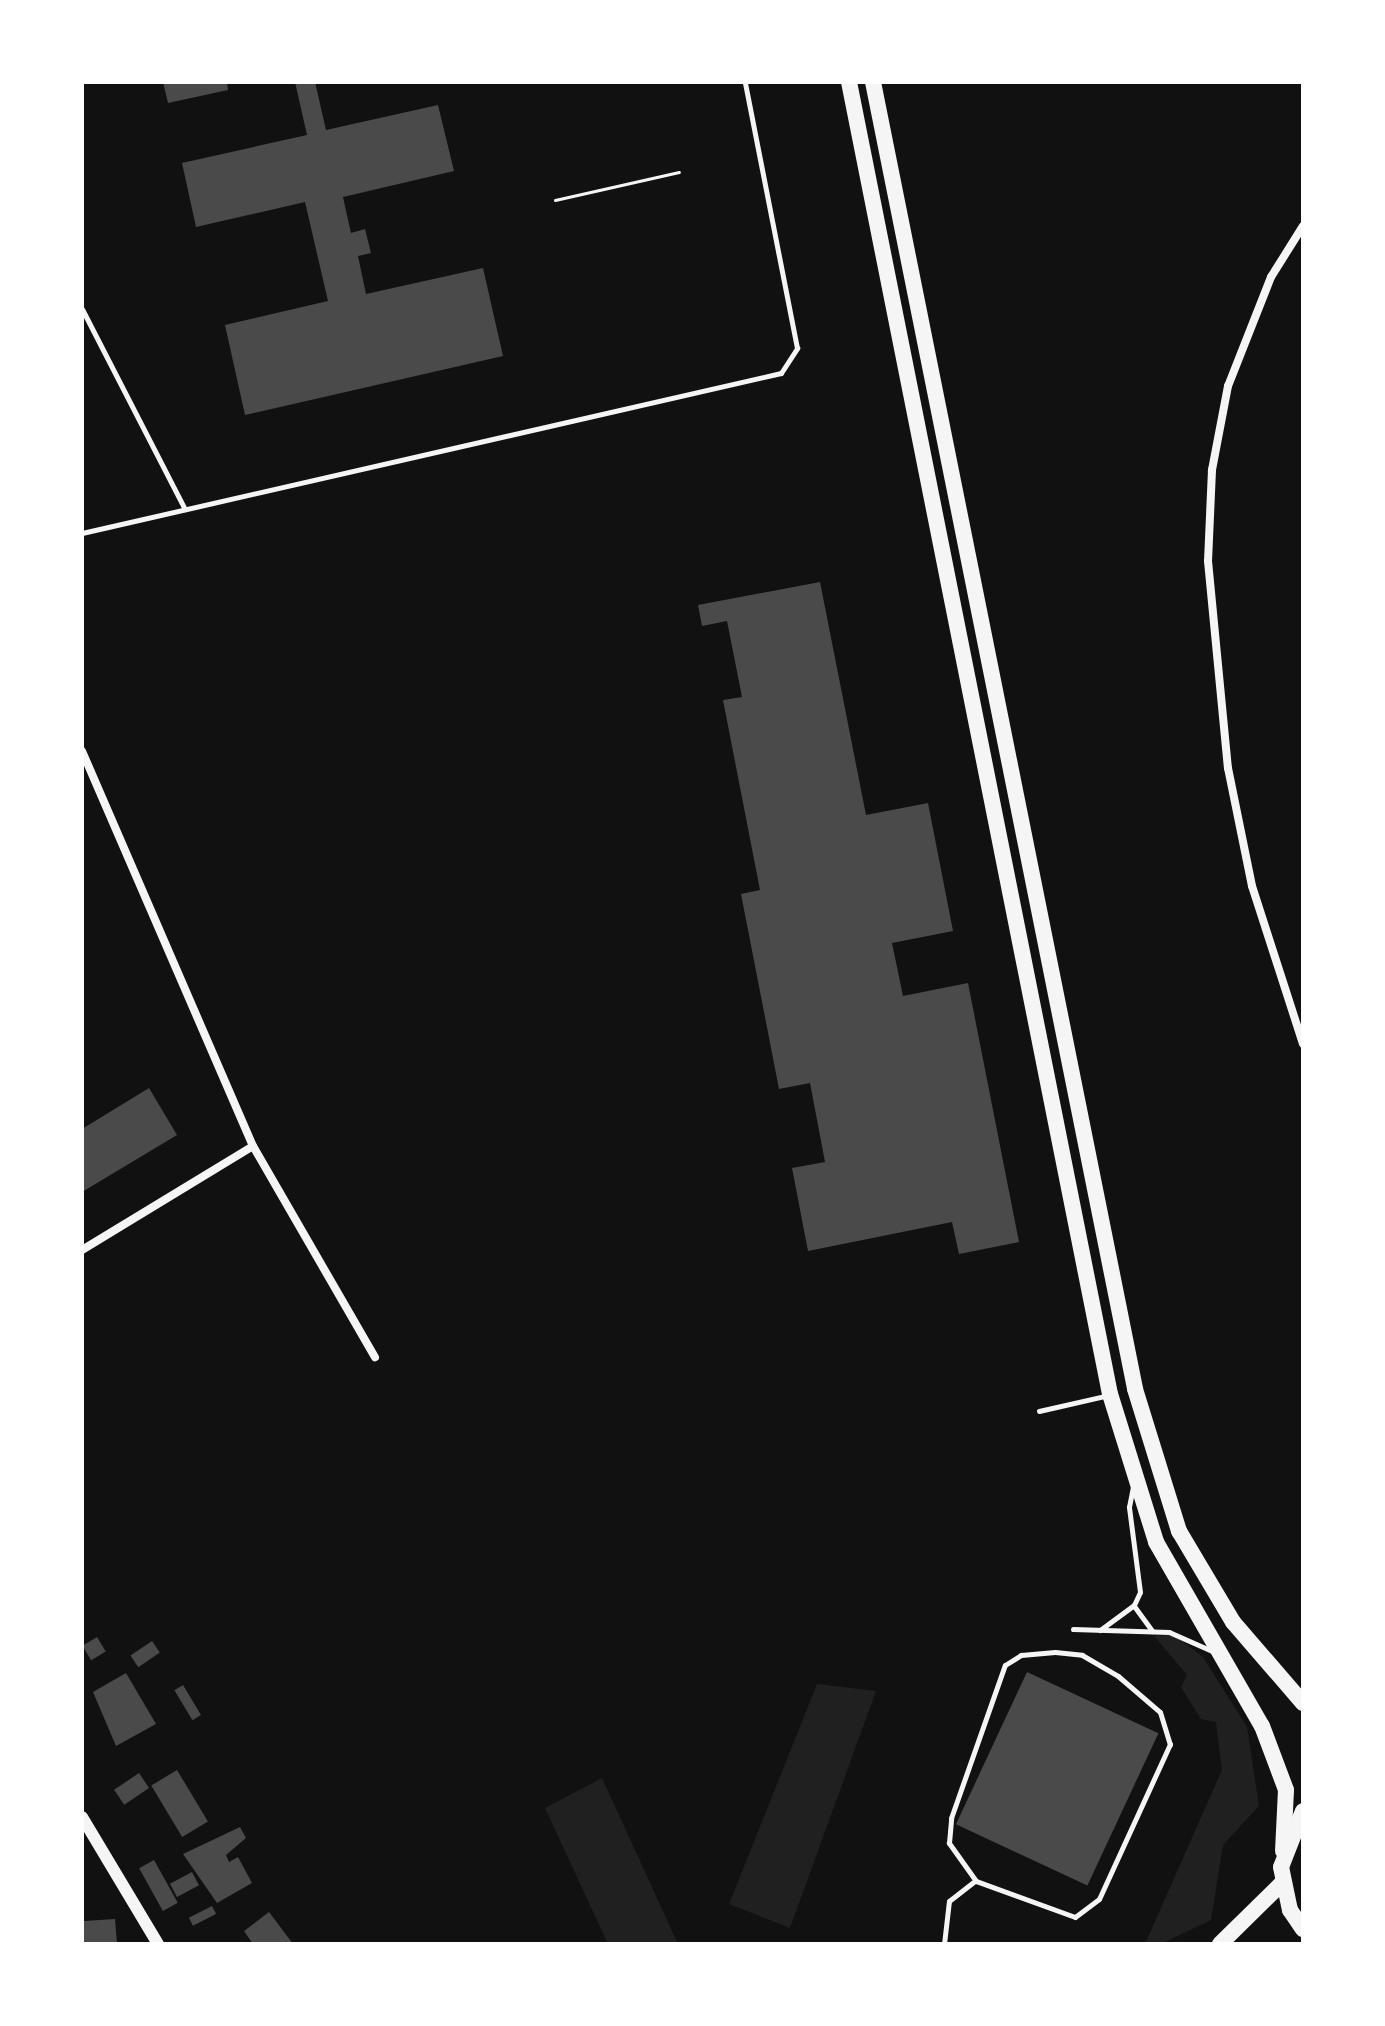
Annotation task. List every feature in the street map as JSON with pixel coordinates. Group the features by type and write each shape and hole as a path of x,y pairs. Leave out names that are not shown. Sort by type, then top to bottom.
{"main road":[{"path":"849,82 1110,1394 1134,1481 1213,1651 1262,1726 1286,1790 1282,1883 1303,1929"},
{"path":"873,82 1135,1389 1194,1559 1270,1671 1303,1703"},
{"path":"1283,1851 1303,1811"},
{"path":"1220,1944 1282,1883"}],"street":[{"path":"1303,226 1271,277 1228,386 1212,470 1208,561 1228,768 1252,886 1303,1044"},
{"path":"82,751 253,1146 375,1357"},
{"path":"82,1250 253,1146"},
{"path":"82,1817 158,1944"}],"lane":[{"path":"82,533 781,373 797,348 745,82"},
{"path":"82,309 185,509"},
{"path":"1039,1411 1110,1394"},
{"path":"1100,1630 1134,1605 1141,1574 1129,1507 1134,1481"},
{"path":"1134,1605 1152,1631"},
{"path":"1073,1629 1152,1631 1213,1651"},
{"path":"1021,1655 1089,1658 1160,1712 1170,1744 1099,1899 1089,1911 1067,1917 976,1881 953,1854 949,1830 1002,1670 1021,1655"},
{"path":"944,1944 949,1901 976,1881"}],"path":[{"path":"555,200 679,172"}],"shaded area":[{"path":"1174,1635 1203,1657 1247,1727 1259,1806 1223,1845 1211,1920 1161,1944 1145,1944 1222,1770 1216,1722 1201,1719 1181,1687 1187,1675 1154,1636"},
{"path":"817,1684 876,1691 790,1928 729,1904"},
{"path":"602,1778 678,1944 608,1944 545,1808"}],"building":[{"path":"163,82 227,82 228,90 168,103"},
{"path":"295,82 315,82 326,130 438,105 454,171 343,197 351,233 365,229 371,253 358,256 366,294 483,268 503,356 245,415 225,325 328,301 305,202 196,227 182,163 307,135"},
{"path":"820,582 866,815 928,803 953,931 892,943 903,996 968,983 1019,1242 959,1254 952,1222 808,1251 792,1168 825,1162 810,1083 779,1089 741,894 760,890 723,700 742,697 727,621 702,626 698,605"},
{"path":"149,1088 177,1135 82,1192 82,1129"},
{"path":"97,1637 106,1652 91,1660 82,1646"},
{"path":"152,1641 160,1653 138,1667 130,1656"},
{"path":"1027,1672 1158,1733 1087,1886 956,1824"},
{"path":"126,1673 156,1724 116,1746 93,1692"},
{"path":"183,1685 201,1715 192,1720 174,1690"},
{"path":"177,1770 208,1821 182,1837 151,1785"},
{"path":"139,1773 149,1788 124,1805 114,1790"},
{"path":"240,1827 246,1838 226,1855 229,1862 238,1857 252,1883 217,1903 183,1854"},
{"path":"154,1860 178,1903 163,1911 139,1868"},
{"path":"192,1872 199,1885 177,1897 170,1884"},
{"path":"212,1906 216,1914 193,1926 189,1918"},
{"path":"269,1912 293,1944 253,1944 244,1931"},
{"path":"115,1919 117,1944 82,1944 84,1921"}]}
